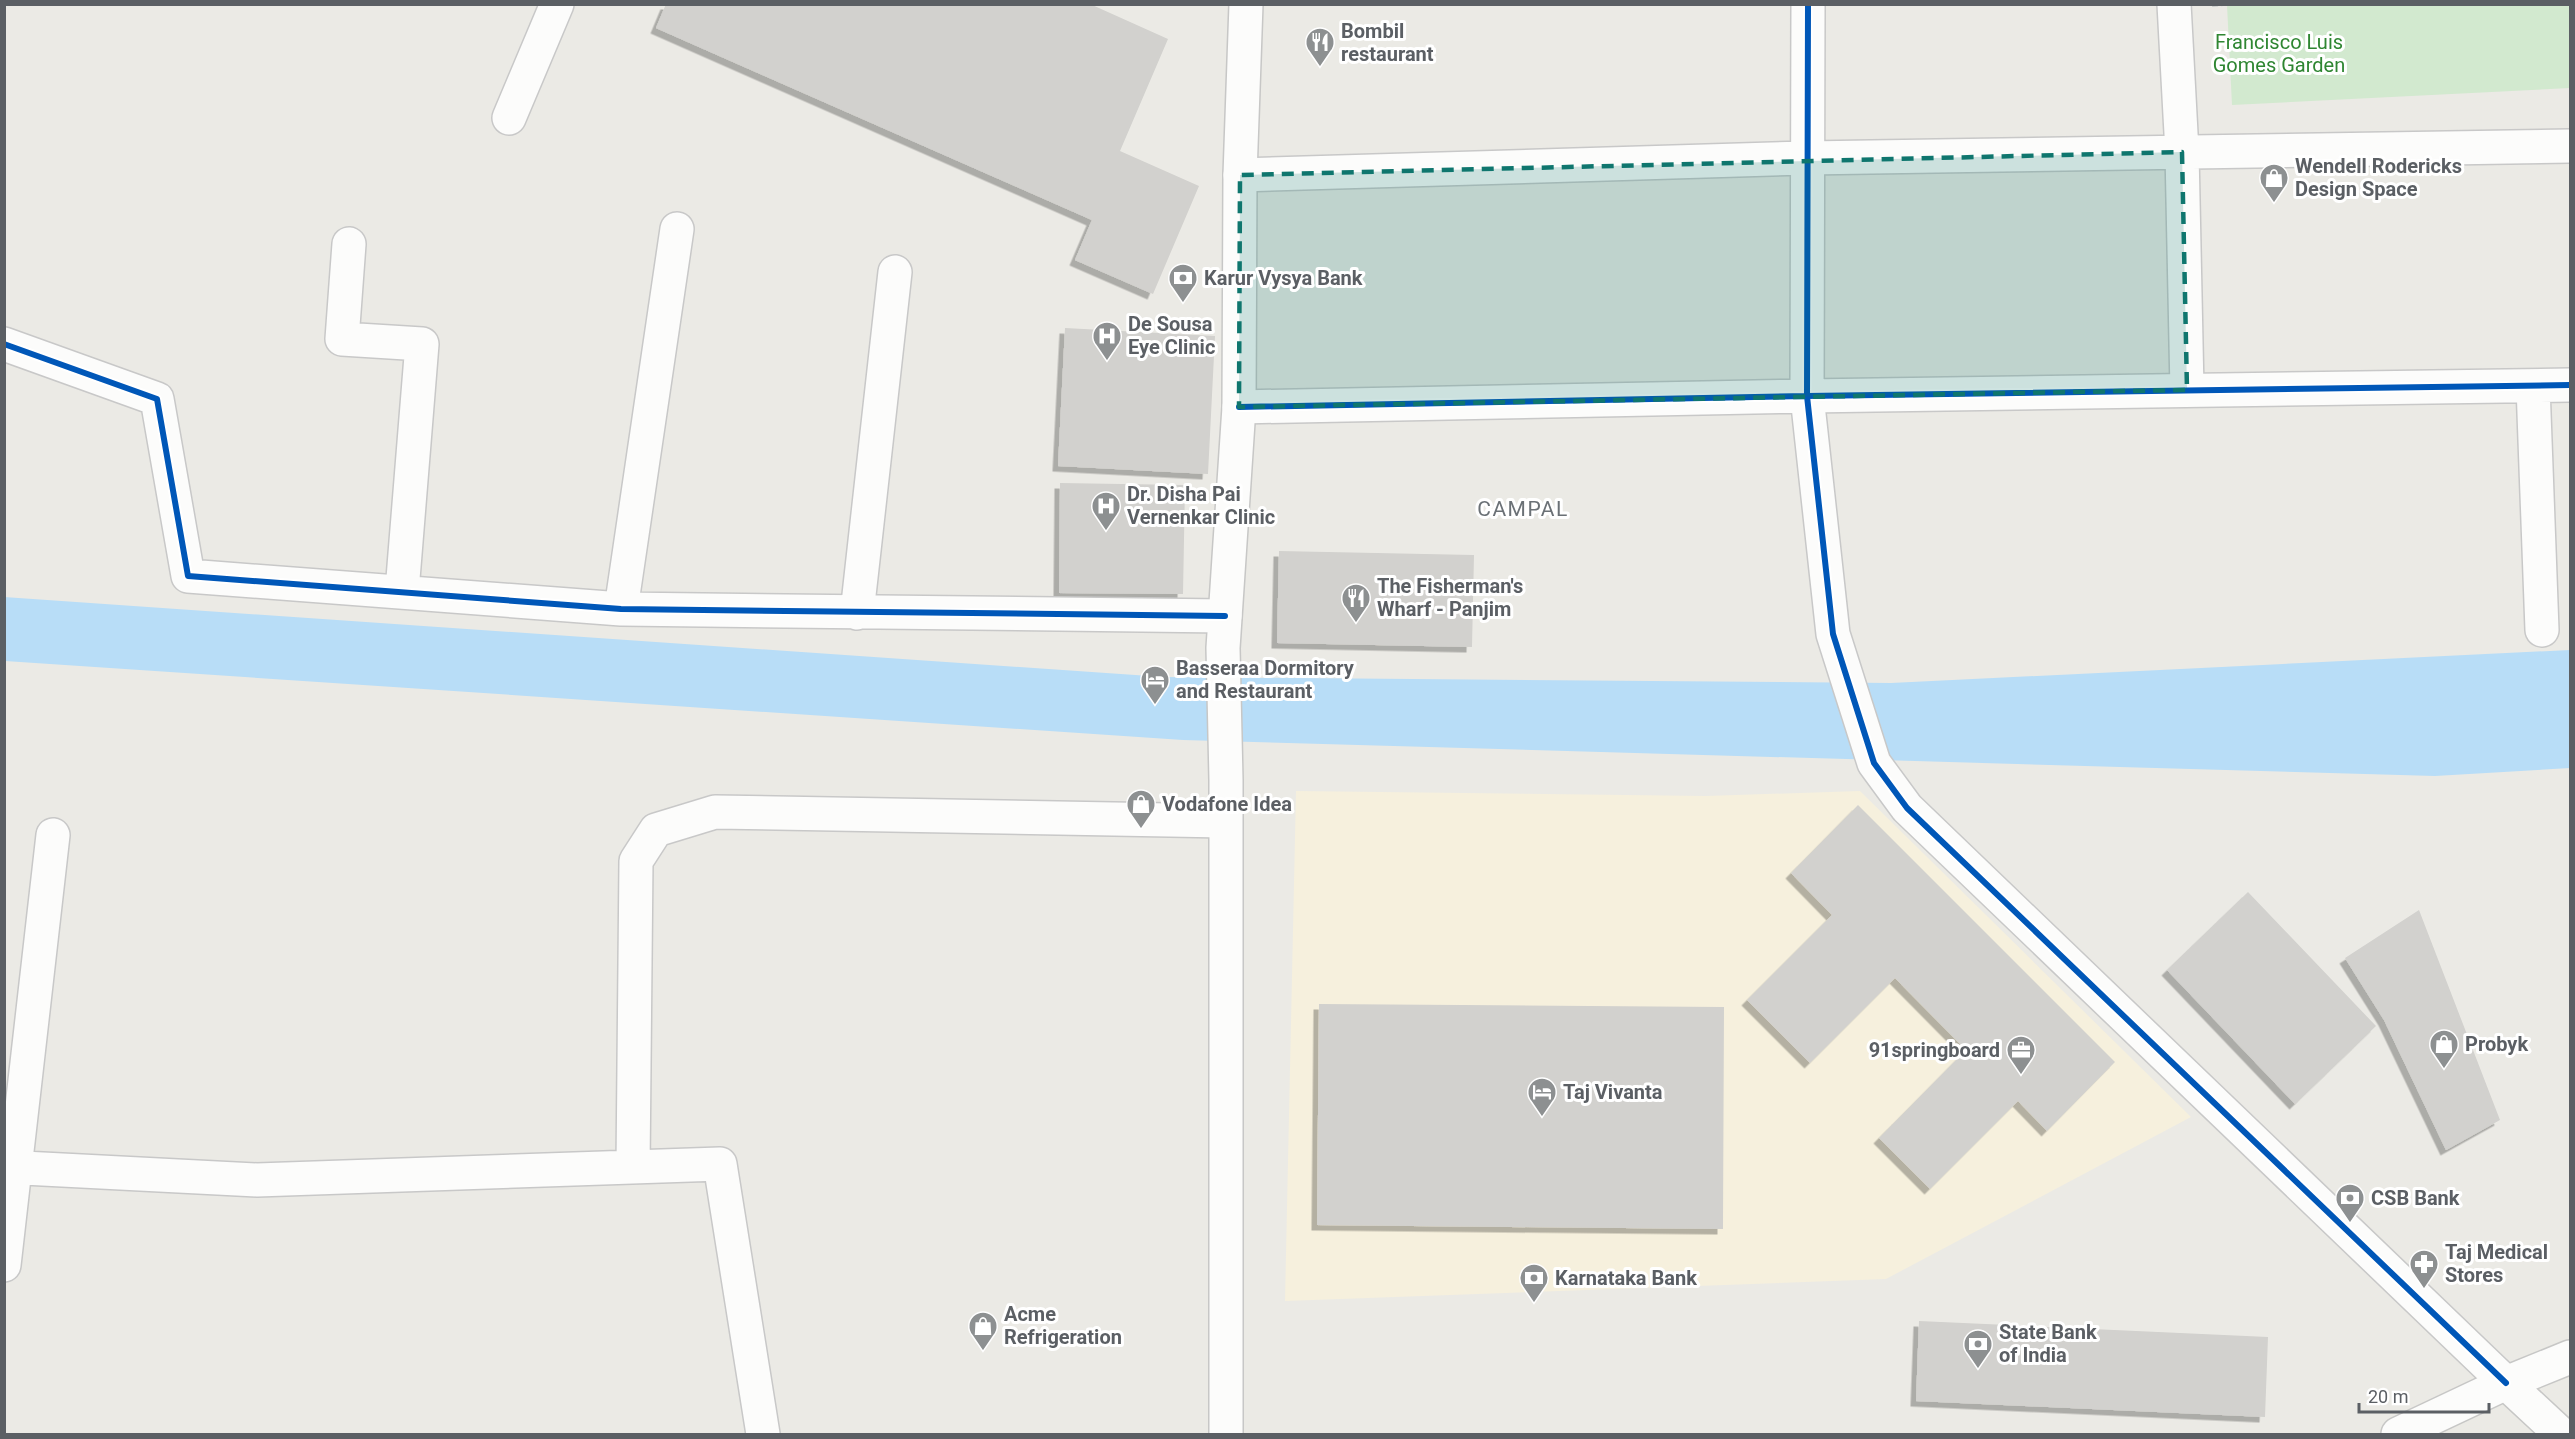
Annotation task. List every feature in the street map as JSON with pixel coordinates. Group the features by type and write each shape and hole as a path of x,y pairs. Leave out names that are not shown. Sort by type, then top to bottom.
{"street":[{"path":"509,118 557,4"},
{"path":"1226,1434 1226,780 1223,648 1239,407 1240,175 1246,4"},
{"path":"1808,4 1807,396 1833,634 1874,763 1916,817 2561,1434"},
{"path":"2174,4 2182,152 2187,390"},
{"path":"1240,175 1806,158 2571,146"},
{"path":"621,609 677,229"},
{"path":"348,244 342,339 422,344 402,591"},
{"path":"857,613 895,272"},
{"path":"4,344 157,399 188,576 621,609 1226,616"},
{"path":"1239,407 2571,385"},
{"path":"2533,386 2542,630"},
{"path":"633,1167 636,861 656,830 715,812 1225,821"},
{"path":"4,1265 10,1167 53,835"},
{"path":"10,1167 257,1180 720,1164 763,1434"},
{"path":"2398,1434 2506,1383 2571,1357"}],"highlighted area":[{"path":"2182,152 2187,390 1239,407 1240,175"}],"shaded area":[{"name":"Taj Vivanta","path":"1296,791 1706,796 1860,791 2191,1117 1886,1279 1285,1301"}],"green space":[{"name":"Francisco Luis Gomes Garden","path":"2227,5 2570,5 2570,88 2232,105"}],"water":[{"path":"4,597 1164,677 1891,683 2570,650 2570,768 2435,776 1183,740 5,661"}],"building":[{"path":"666,4 1090,4 1168,39 1120,151 1199,186 1153,294 1075,260 1092,220 656,28"},
{"path":"1065,328 1215,336 1208,474 1058,466"},
{"path":"1060,483 1185,485 1183,594 1059,593"},
{"path":"1279,551 1474,555 1472,647 1277,643"},
{"path":"1858,805 2115,1062 2047,1131 2018,1101 1930,1189 1879,1138 1966,1050 1895,978 1810,1063 1747,1000 1832,915 1791,873"},
{"path":"2248,892 2376,1026 2295,1104 2167,970"},
{"name":"Probyk","path":"2419,910 2500,1120 2446,1150 2384,1020 2345,958"},
{"path":"1319,1004 1724,1007 1723,1229 1317,1225"},
{"path":"1919,1321 2268,1337 2265,1417 1916,1401"}],"cycle path":[{"path":"1808,4 1807,396 1833,634 1874,763 1907,808 2506,1383"},
{"path":"4,344 157,399 188,576 621,609 1225,616"},
{"path":"1239,407 2570,385"}],"place":[{"name":"Bombil restaurant","path":"1320,68"},
{"name":"Wendell Rodericks Design Space","path":"2274,204"},
{"name":"Karur Vysya Bank","path":"1183,304"},
{"name":"De Sousa Eye Clinic","path":"1107,362"},
{"name":"Dr. Disha Pai Vernenkar Clinic","path":"1106,532"},
{"name":"The Fisherman's Wharf - Panjim","path":"1356,624"},
{"name":"Basseraa Dormitory and Restaurant","path":"1155,706"},
{"name":"Vodafone Idea","path":"1141,830"},
{"name":"Probyk","path":"2444,1070"},
{"name":"91springboard","path":"2021,1076"},
{"name":"Taj Vivanta","path":"1542,1118"},
{"name":"CSB Bank","path":"2350,1224"},
{"name":"Taj Medical Stores","path":"2424,1290"},
{"name":"Karnataka Bank","path":"1534,1304"},
{"name":"Acme Refrigeration","path":"983,1352"},
{"name":"State Bank of India","path":"1978,1370"}],"district":[{"name":"CAMPAL","path":"1523,509"}]}
